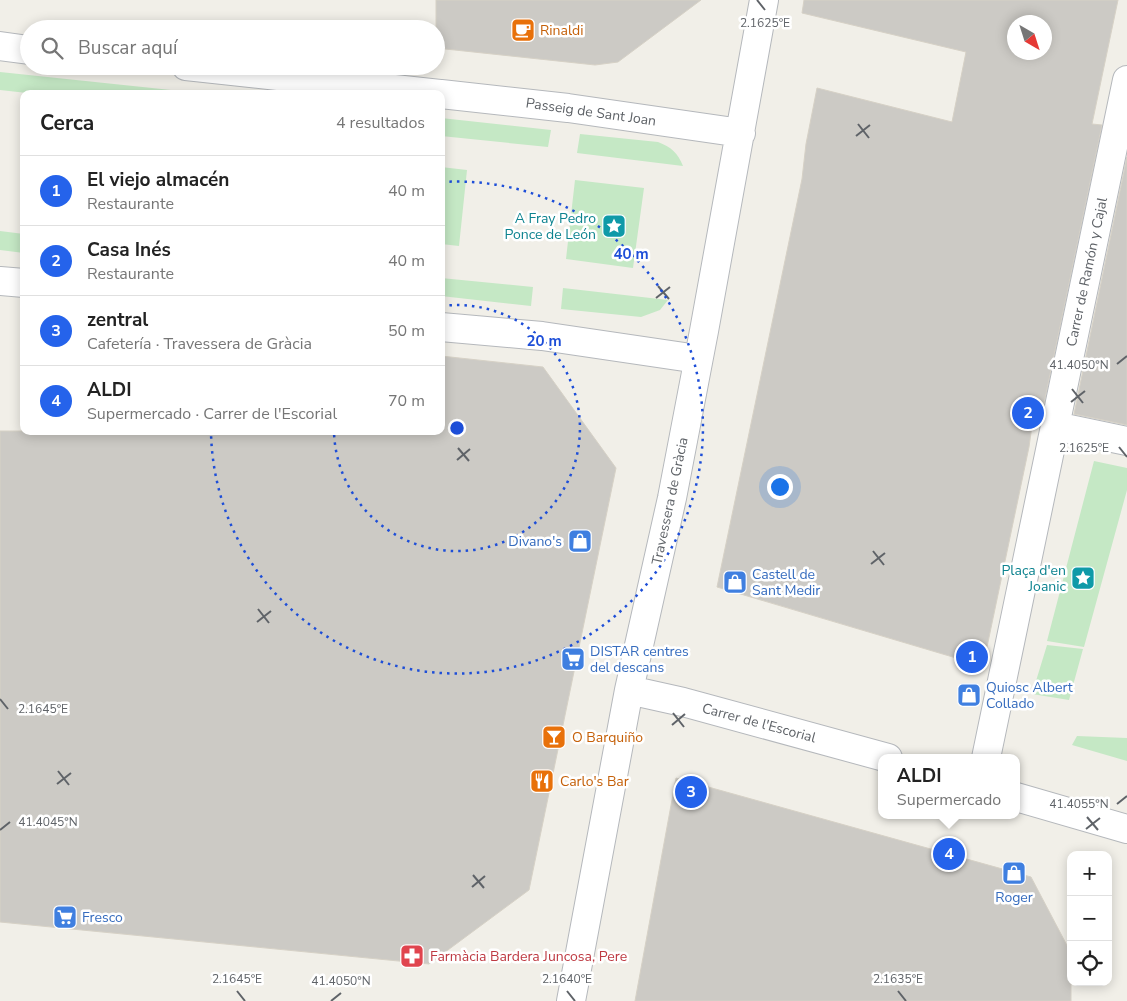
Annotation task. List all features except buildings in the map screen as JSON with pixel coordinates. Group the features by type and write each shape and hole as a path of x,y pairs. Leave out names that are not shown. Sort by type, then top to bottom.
{"street":[{"name":"Travessera de Gràcia","path":"571,1001 629,690 672,498 741,133 764,0"},
{"path":"0,46 20,49"},
{"name":"Passeig de Sant Joan","path":"268,75 405,90"},
{"name":"Carrer de Ramón y Cajal","path":"987,754 1127,80"},
{"name":"Passeig de Sant Joan","path":"445,94 568,108 741,133"},
{"path":"0,281 20,283"},
{"path":"445,326 542,336 698,359"},
{"path":"1055,426 1127,441"},
{"name":"Carrer de l'Escorial","path":"629,690 878,755"},
{"path":"1020,798 1127,829"}],"green space":[{"path":"0,72 171,90 20,90 20,92 0,90"},
{"path":"445,118 551,130 548,147 445,136"},
{"path":"580,134 658,142 674,151 683,166 577,153"},
{"path":"445,167 467,170 459,246 445,244"},
{"path":"575,180 644,188 633,268 566,259"},
{"path":"0,231 20,234 20,252 0,250"},
{"path":"445,278 533,287 531,306 445,296"},
{"path":"563,288 668,300 660,310 641,317 561,309"},
{"path":"1094,461 1127,468 1127,490 1084,647 1047,641"},
{"path":"1047,645 1083,649 1069,700 1032,694"},
{"path":"1077,736 1127,738 1127,761 1072,745"}],"place":[{"name":"Rinaldi","path":"523,30"},
{"name":"A Fray Pedro Ponce de León","path":"614,226"},
{"name":"Casa Inés","path":"1028,413"},
{"name":"Divano's","path":"580,541"},
{"name":"Plaça d'en Joanic","path":"1083,578"},
{"name":"Castell de Sant Medir","path":"735,582"},
{"name":"El viejo almacén","path":"972,657"},
{"name":"DISTAR centres del descans","path":"573,659"},
{"name":"Quiosc Albert Collado","path":"969,695"},
{"name":"O Barquiño","path":"554,737"},
{"name":"Carlo's Bar","path":"542,781"},
{"name":"zentral","path":"691,792"},
{"name":"ALDI","path":"949,854"},
{"name":"Roger","path":"1014,873"},
{"name":"Fresco","path":"65,917"},
{"name":"Farmàcia Bardera Juncosa, Pere","path":"412,956"}]}
